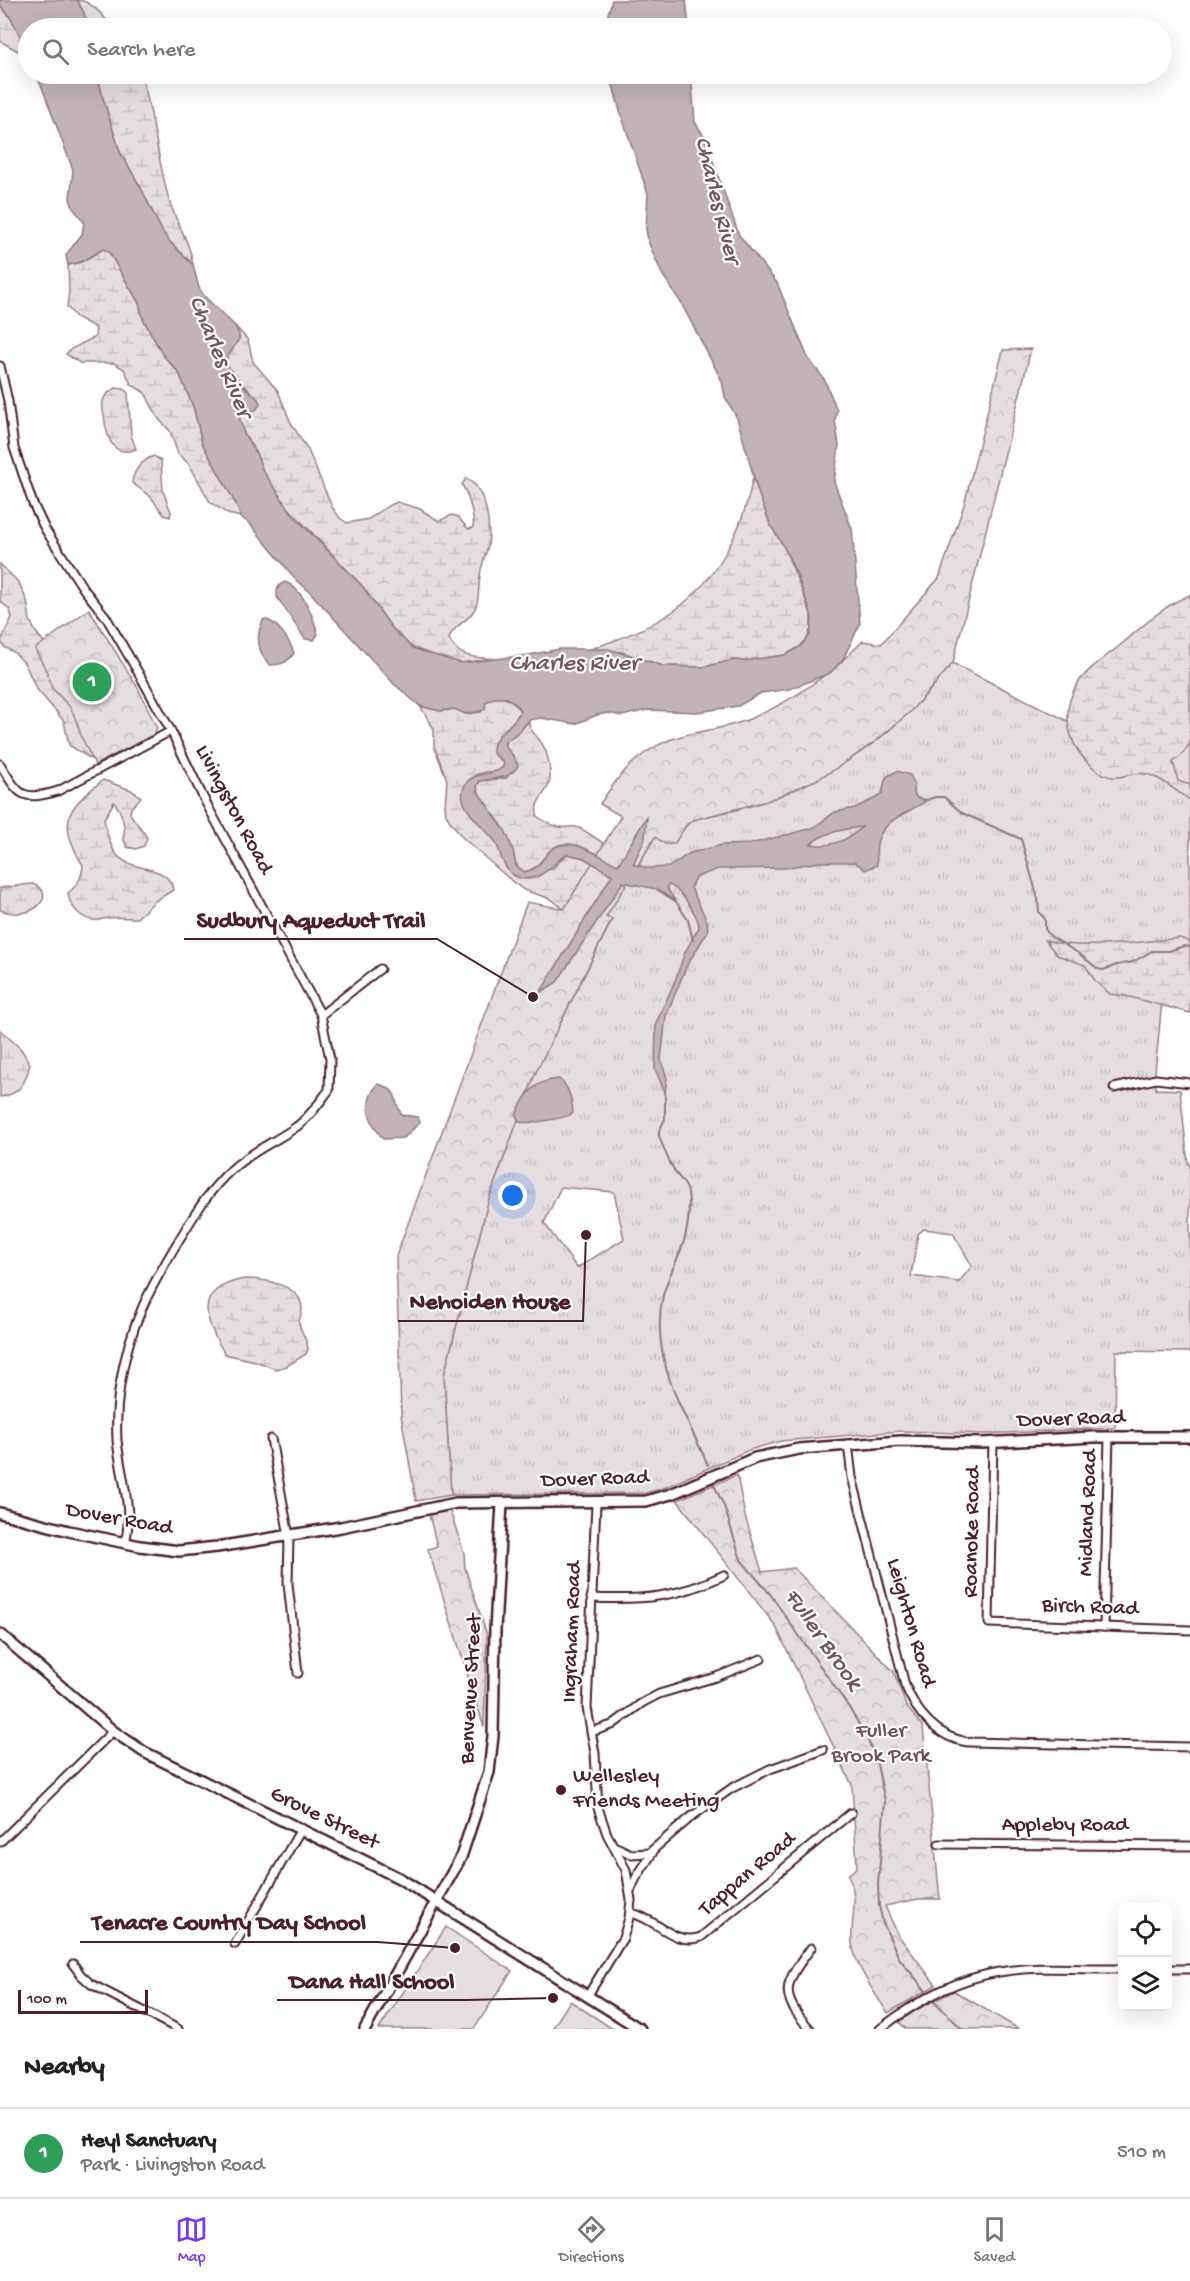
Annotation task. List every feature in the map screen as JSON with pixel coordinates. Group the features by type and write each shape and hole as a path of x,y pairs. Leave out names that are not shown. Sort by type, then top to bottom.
{"street":[{"name":"Livingston Road","path":"0,366 8,401 14,448 33,504 45,529 106,617 171,731 206,803 321,1015 330,1059 329,1090 297,1126 231,1170 212,1190 196,1212 149,1291 133,1330 121,1376 117,1440 128,1523 125,1543"},
{"path":"0,764 17,792 27,796 43,796 58,791 171,731"},
{"path":"321,1015 380,969"},
{"path":"1114,1088 1156,1079 1190,1083"},
{"name":"Dover Road","path":"0,1513 58,1529 125,1543 159,1549 190,1550 289,1536 446,1504 466,1502 630,1503 654,1499 764,1456 799,1449 907,1440 993,1443 1109,1437 1190,1437"},
{"name":"Midland Road","path":"1104,1627 1109,1437"},
{"path":"271,1439 289,1536 288,1584 298,1673"},
{"name":"Roanoke Road","path":"989,1623 993,1443"},
{"name":"Leighton Road","path":"849,1444 852,1477 905,1685 913,1703 930,1723 956,1740 976,1743 1190,1747"},
{"name":"Benvenue Street","path":"365,2029 464,1851 491,1764 502,1503"},
{"name":"Ingraham Road","path":"588,1995 620,1944 630,1913 631,1894 626,1870 604,1828 598,1808 595,1753 586,1693 596,1503"},
{"path":"591,1598 647,1598 669,1595 700,1586 724,1575"},
{"name":"Birch Road","path":"989,1623 1190,1630"},
{"name":"Grove Street","path":"0,1634 113,1731 158,1760 399,1878 640,2029"},
{"path":"591,1732 612,1725 642,1703 659,1694 716,1677 761,1659"},
{"path":"0,1842 113,1731"},
{"path":"631,1894 636,1878 655,1849 691,1817 732,1788 770,1770 823,1750"},
{"name":"Tappan Road","path":"630,1913 641,1916 678,1938 689,1940 701,1937 851,1814"},
{"path":"235,1944 300,1829"},
{"name":"Appleby Road","path":"939,1844 1190,1846"},
{"path":"613,1845 631,1854 642,1855 655,1849"},
{"path":"810,2029 792,2008 788,1991 792,1975 811,1948"},
{"path":"73,1964 91,1984 178,2029"},
{"path":"1172,1969 1190,1969"},
{"path":"880,2029 931,1995 988,1974 1020,1970 1118,1970"}],"green space":[{"path":"77,0 93,6 105,18 85,18"},
{"path":"0,5 18,31 18,51 0,41"},
{"path":"100,84 144,84 169,200 189,248 193,265 162,231 120,152"},
{"path":"103,249 109,252 139,303 143,319 163,355 179,373 194,409 202,443 241,517 228,514 210,502 189,464 178,454 170,431 158,418 145,393 131,384 124,369 114,363 80,363 66,354 95,337 96,328 76,317 67,307 68,265 81,262"},
{"path":"235,326 248,340 253,362 278,391 291,423 308,450 332,507 347,523 369,519 397,502 420,509 439,521 452,515 458,517 468,529 473,528 467,494 462,485 466,478 473,483 483,498 486,508 488,545 475,608 470,616 453,631 449,639 453,646 463,654 496,659 461,663 413,648 391,627 363,587 283,502 263,471 256,453 244,434 239,416 241,412 251,411 258,399 228,367 226,359 239,339"},
{"path":"1031,349 953,663 910,712 876,741 837,768 816,780 767,801 693,820 687,824 674,844 665,844 655,837 606,917 612,919 535,1074 489,1198 444,1375 451,1495 416,1501 401,1415 396,1256 527,902 564,909 621,816 600,804 635,760 671,739 732,725 764,713 810,686 863,641 881,644 939,578 964,505 1003,350"},
{"path":"116,388 124,389 128,393 131,435 136,449 121,451 115,448 108,437 103,401"},
{"path":"154,456 161,461 163,491 171,512 170,517 164,515 151,497 132,483 139,466"},
{"path":"753,478 771,526 784,547 811,613 811,628 806,642 785,655 743,661 733,660 704,667 663,666 622,652 591,649 655,622 690,598 716,568 726,552 743,516"},
{"path":"0,564 19,583 27,601 30,620 35,631 47,646 95,756 91,759 69,745 64,721 36,688 25,664 15,653 4,647 1,641 12,617 9,609 0,601"},
{"path":"1190,595 1190,743 1182,755 1173,762 1178,781 1190,785 1190,800 1164,782 1147,774 1110,777 1095,769 1078,751 1069,729 1068,717 1072,694 1078,683 1099,661 1155,616"},
{"path":"89,609 138,688 157,728 153,735 95,765 74,715 69,706 52,688 47,672 35,649"},
{"path":"952,663 1151,763 1190,731 1190,965 1166,960 1155,1073 1156,1089 1180,1090 1188,1164 1190,1165 1190,1352 1116,1351 1115,1428 984,1434 901,1431 781,1441 749,1450 666,1487 646,1493 451,1495 444,1375 489,1198 535,1074 612,920 605,918 655,837 684,828 692,820 700,817 773,798 808,783 841,765 872,744 928,693","holes":["561,1187 614,1192 624,1239 577,1268 544,1223","924,1229 953,1233 972,1266 959,1282 911,1276 918,1234"]},
{"path":"501,697 512,701 520,711 515,721 503,731 493,753 505,764 499,771 476,775 463,796 472,814 496,842 513,875 552,869 567,854 584,858 604,870 565,910 551,899 524,890 514,883 463,838 446,814 447,780 434,746 434,729 420,706 440,711 454,709 466,714 481,712 488,699"},
{"path":"529,720 531,729 545,749 550,768 549,784 537,806 538,817 554,826 576,827 589,833 615,852 605,859 582,847 566,844 553,848 533,869 520,871 517,867 504,829 482,800 477,786 480,781 507,778 513,756 504,746 505,742 521,730"},
{"path":"103,780 131,790 141,797 131,808 130,813 147,838 144,846 136,849 127,847 123,838 123,819 114,802 104,819 108,838 114,851 132,865 165,876 173,890 155,901 137,918 88,919 76,911 69,898 68,893 79,881 83,865 75,852 69,832 70,814 80,800"},
{"path":"32,884 40,888 43,893 43,899 33,910 13,913 0,910 0,888"},
{"path":"1180,938 1190,942 1190,1013 1110,994 1096,982 1085,965 1057,955 1045,940 1093,945"},
{"path":"0,1030 21,1049 30,1064 21,1086 13,1094 0,1097"},
{"path":"244,1279 270,1282 295,1294 302,1309 299,1323 308,1346 306,1354 287,1366 276,1369 225,1354 212,1329 207,1307 216,1290"},
{"name":"Fuller Brook Park","path":"737,1475 745,1516 762,1572 794,1568 894,1672 906,1706 923,1727 940,1899 918,1899 885,1906 898,1935 936,1985 888,2013 861,1969 852,1943 854,1901 852,1884 848,1875 857,1867 852,1785 775,1625 677,1500"},
{"path":"450,1511 464,1553 465,1568 487,1635 484,1727 428,1549 437,1546 429,1515"},
{"path":"446,1927 512,1971 474,2029 379,2029"},
{"path":"954,1991 1019,2029 906,2029 899,2022 920,2008"},
{"path":"570,2001 613,2029 552,2029"}],"water":[{"path":"0,0 77,0 85,18 18,18 18,32 11,18 0,5"},
{"path":"612,0 686,0 688,18 607,18"},
{"name":"Charles River","path":"40,84 100,84 120,152 162,231 193,265 199,288 205,297 235,326 239,334 239,339 226,359 234,376 258,399 260,404 256,410 244,410 239,416 244,434 256,453 263,471 293,515 363,587 391,627 413,648 461,663 560,649 609,649 663,666 704,667 733,660 743,661 785,655 800,647 810,635 812,620 797,575 771,526 759,495 737,418 725,397 722,381 680,301 662,274 648,241 646,229 648,194 613,84 692,84 695,122 704,136 739,235 777,283 808,358 824,379 837,410 835,420 839,445 834,482 852,529 860,624 842,661 830,673 790,689 761,693 738,706 698,712 647,710 622,716 608,713 575,724 541,718 529,720 521,730 505,742 505,746 518,766 510,774 501,778 480,781 477,786 478,792 506,832 516,866 524,872 534,868 554,848 562,845 581,847 618,865 647,816 645,839 633,864 647,868 669,867 690,853 722,845 750,844 813,828 835,812 855,808 876,798 882,793 886,777 897,771 910,775 917,798 927,800 886,826 877,843 877,865 865,870 855,862 819,862 784,868 718,869 697,877 693,881 691,888 707,921 708,931 687,965 666,1016 661,1060 667,1078 665,1093 655,1069 656,1023 685,952 699,927 692,909 683,896 668,885 667,888 675,901 656,889 623,882 557,982 540,993 612,875 584,858 567,854 537,876 524,879 513,875 504,863 495,841 467,809 462,794 468,781 503,767 504,762 493,753 493,746 499,735 517,717 520,711 517,705 507,698 493,698 486,702 485,710 466,714 454,709 440,711 420,706 394,684 309,591 297,581 250,524 241,517 202,443 194,409 179,373 163,355 143,319 139,303 109,252 103,249 81,262 68,265 66,255 82,234 84,222 73,208 70,199 73,170","holes":["862,827 845,839 832,844 811,844 828,834"]},
{"path":"285,582 297,591 307,604 318,634 314,640 305,639 277,597 278,588"},
{"path":"264,619 278,628 292,648 294,653 284,662 270,665 262,655 259,631"},
{"path":"559,1079 570,1094 573,1113 546,1120 519,1122 516,1115 527,1095 543,1082"},
{"path":"378,1084 393,1093 402,1115 418,1117 420,1122 404,1138 383,1139 371,1119 368,1105"}],"waterway":[{"path":"924,801 944,797 962,813 1021,839 1038,899 1039,912 1045,919 1045,929 1050,936 1078,953 1098,969 1103,970 1133,962 1152,951 1190,947"},
{"name":"Fuller Brook","path":"675,900 688,920 693,940"},
{"name":"Fuller Brook","path":"665,1092 665,1119 659,1136 672,1166 687,1190 689,1208 685,1239 663,1295 660,1318 661,1341 664,1362 671,1383 708,1465"},
{"name":"Fuller Brook","path":"713,1483 724,1506 741,1560 770,1594 848,1706 867,1738 876,1760 885,1801 878,1885 879,1906 883,1923 899,1958 925,1990"},
{"name":"Fuller Brook","path":"934,2001 962,2029"}],"place":[{"name":"Heyl Sanctuary","path":"92,682"},
{"name":"Sudbury Aqueduct Trail","path":"533,997"},
{"name":"Nehoiden House","path":"586,1235"},
{"name":"Wellesley Friends Meeting","path":"561,1790"},
{"name":"Tenacre Country Day School","path":"455,1948"},
{"name":"Dana Hall School","path":"553,1998"}]}
